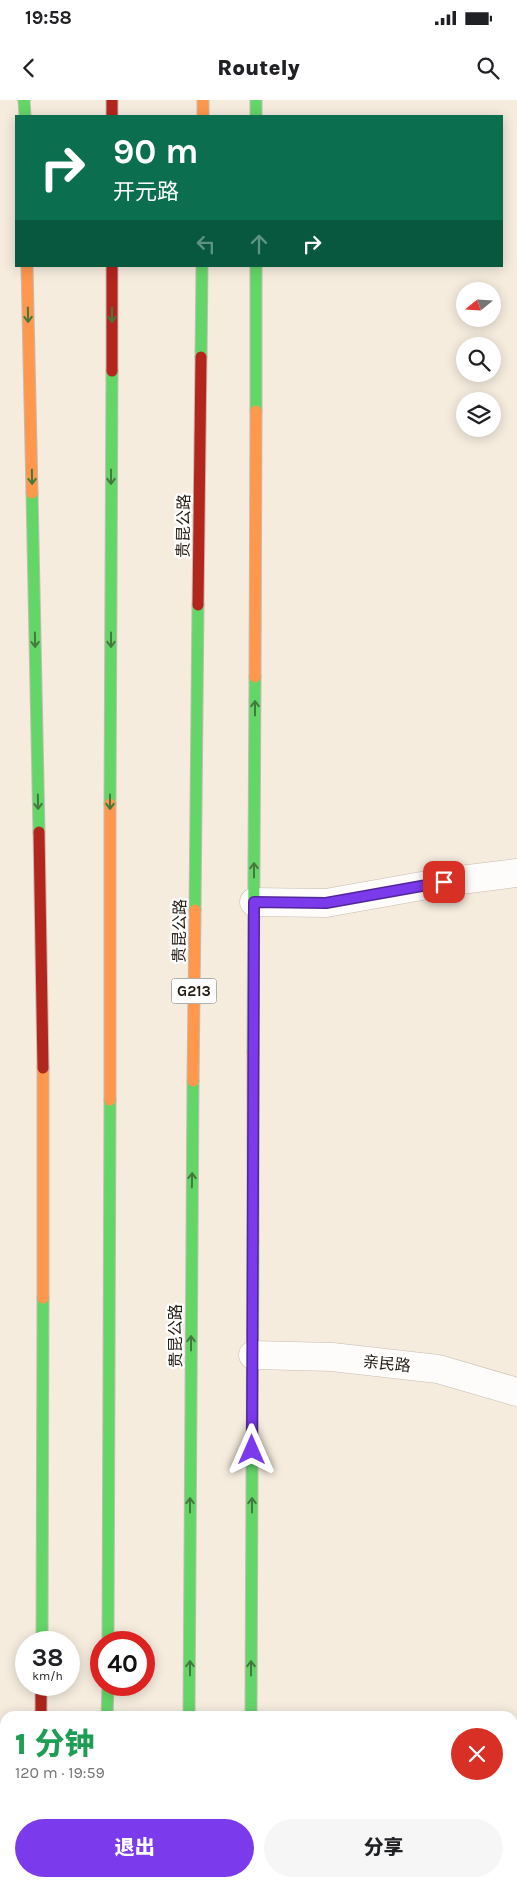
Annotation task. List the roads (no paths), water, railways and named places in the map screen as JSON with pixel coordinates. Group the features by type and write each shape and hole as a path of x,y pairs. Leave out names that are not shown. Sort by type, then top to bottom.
{"main road":[{"path":"24,100 24,115"},
{"path":"112,100 112,115"},
{"path":"203,100 203,115"},
{"path":"256,100 256,115"},
{"path":"28,267 44,1102 42,1631"},
{"path":"108,1631 112,267"},
{"name":"贵昆公路","path":"189,1711 202,267"},
{"path":"251,1711 256,267"},
{"path":"41,1711 42,1696"},
{"path":"108,1696 108,1711"}],"street":[{"path":"254,902 326,903 444,882 517,873"},
{"name":"亲民路","path":"253,1355 332,1356 438,1369 517,1392"}]}
